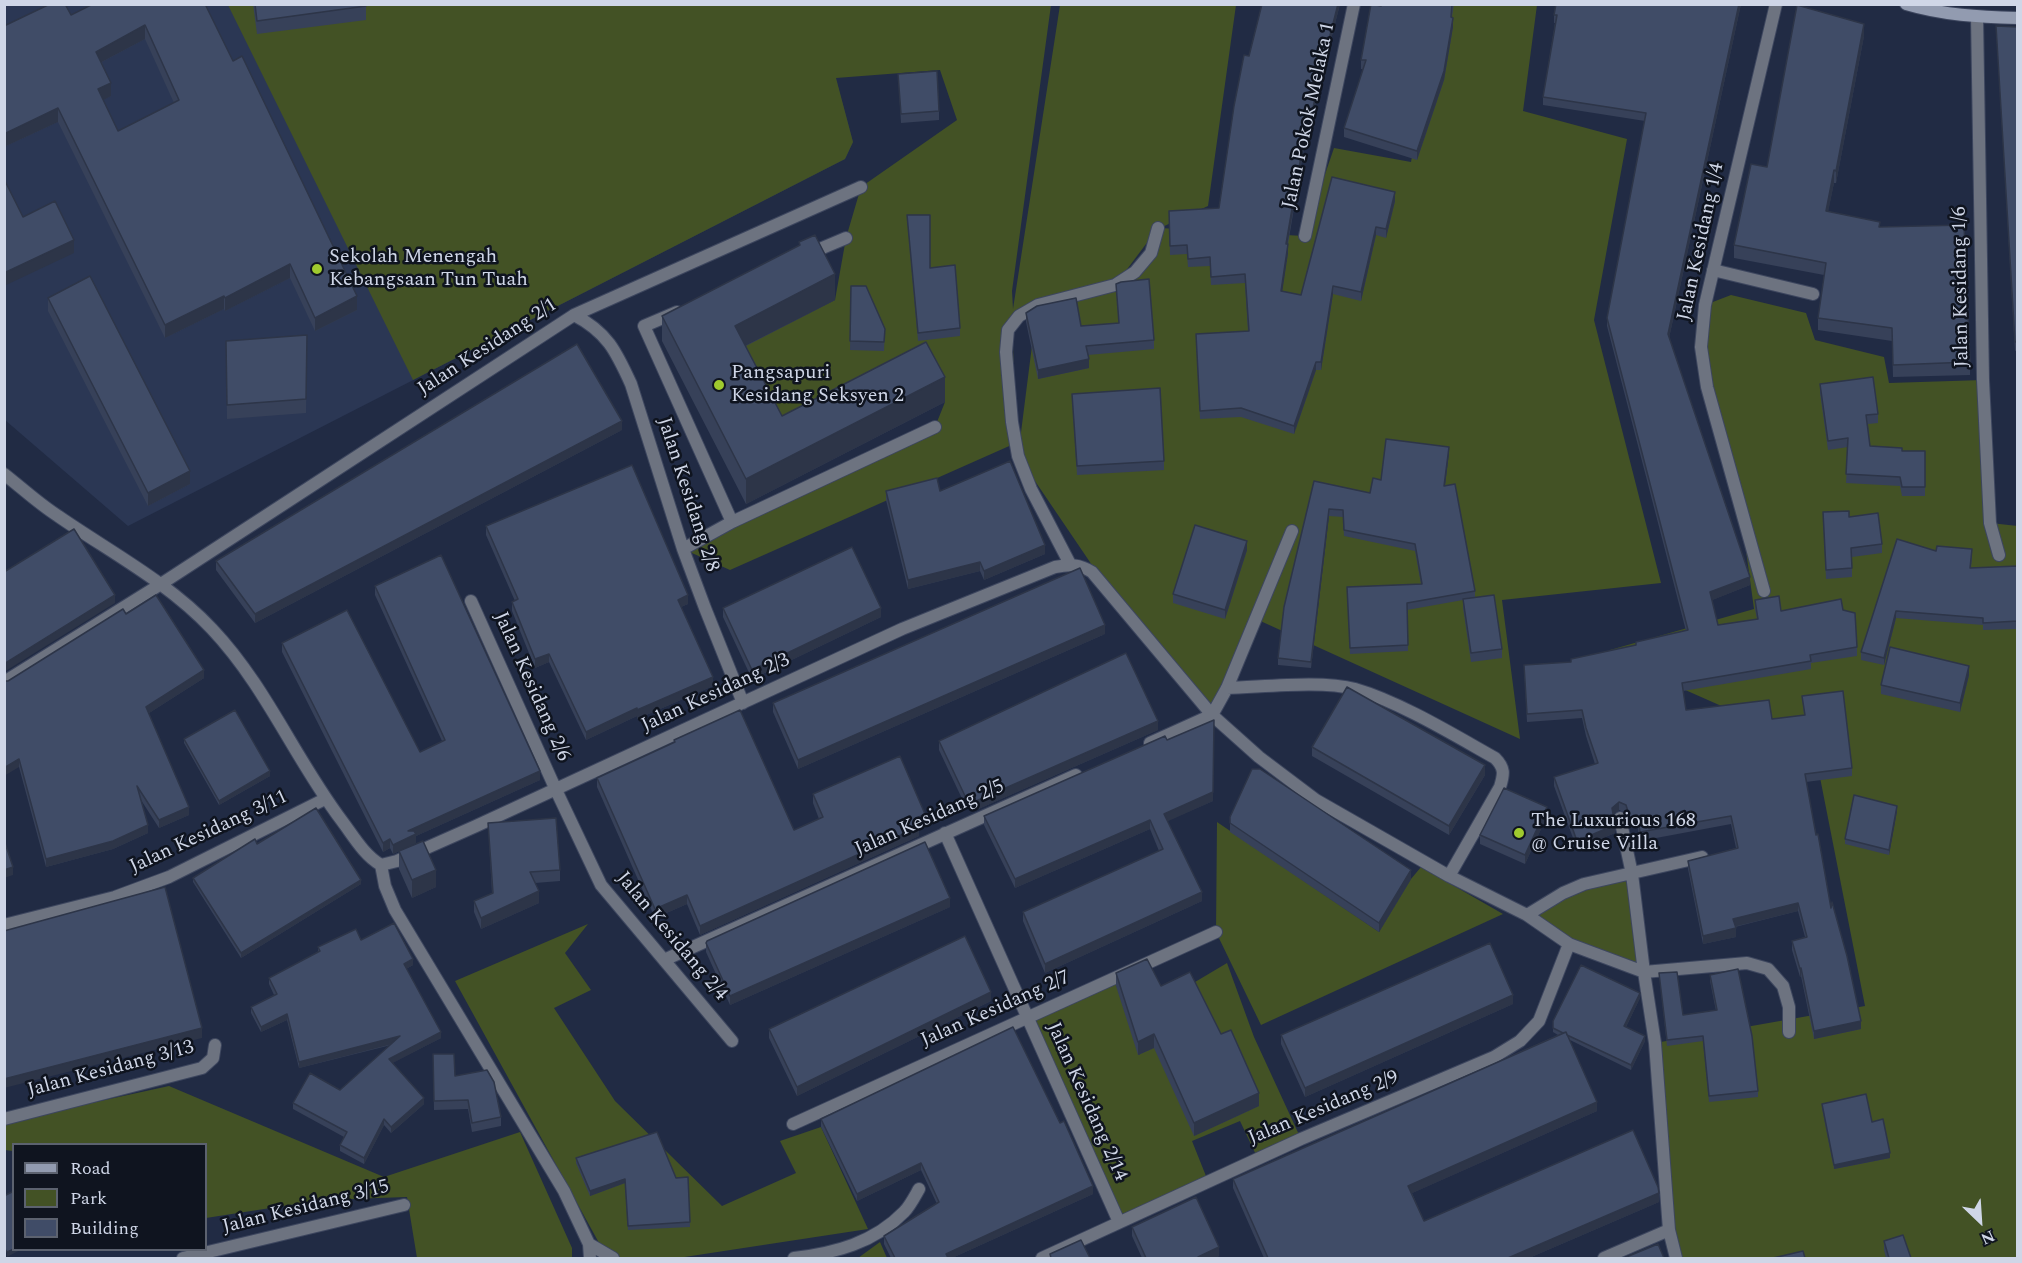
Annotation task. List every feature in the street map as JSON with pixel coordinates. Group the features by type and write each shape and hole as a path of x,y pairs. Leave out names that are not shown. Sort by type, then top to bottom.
{"street":[{"name":"Jalan Pokok Melaka 1","path":"1305,236 1354,4"},
{"name":"Jalan Kesidang 1/4","path":"1764,591 1707,387 1701,347 1703,314 1776,4"},
{"path":"1906,4 1977,17 2018,18"},
{"name":"Jalan Kesidang 1/6","path":"1977,17 1983,380 1990,523 1999,555"},
{"name":"Jalan Kesidang 2/1","path":"4,681 161,584 574,315 861,187"},
{"path":"1158,228 1151,253 1135,272 1115,285 1038,305 1019,316 1008,330 1006,352 1012,423 1018,456 1031,489 1070,564 1082,566 1092,572 1212,715 1259,757 1316,800 1449,876 1527,915 1569,944 1644,972 1747,963 1768,969 1783,986 1789,1007 1789,1032"},
{"path":"793,261 846,238"},
{"path":"1713,270 1813,294"},
{"path":"687,308 644,326 732,522"},
{"name":"Jalan Kesidang 2/8","path":"574,315 591,325 607,340 620,360 631,384 683,549 743,703"},
{"path":"683,549 732,522 934,427"},
{"path":"4,474 56,515 161,584 191,608 236,655 255,682 325,799 370,858 381,865 385,886 394,910 564,1191 589,1244 590,1258"},
{"path":"1137,748 1212,715 1227,688 1292,531"},
{"name":"Jalan Kesidang 2/3","path":"381,865 397,861 556,790 902,629 1055,567 1070,564"},
{"name":"Jalan Kesidang 2/6","path":"471,601 556,790"},
{"path":"1227,688 1332,686 1355,689 1409,712 1495,758 1502,765 1504,774 1500,787 1449,876"},
{"name":"Jalan Kesidang 2/5","path":"664,960 1084,772"},
{"name":"Jalan Kesidang 2/4","path":"556,790 601,885 732,1041"},
{"name":"Jalan Kesidang 3/11","path":"4,925 115,897 169,877 325,799"},
{"path":"1620,818 1632,874 1655,1043 1669,1230 1676,1258"},
{"name":"Jalan Kesidang 2/14","path":"945,833 1119,1222"},
{"path":"1527,915 1563,893 1584,884 1702,857"},
{"name":"Jalan Kesidang 2/7","path":"793,1124 1216,932"},
{"name":"Jalan Kesidang 2/9","path":"1042,1258 1300,1139 1494,1057 1520,1041 1539,1021 1569,944"},
{"name":"Jalan Kesidang 3/13","path":"4,1119 202,1068 213,1058 215,1045"},
{"path":"794,1258 848,1248 878,1233 905,1212 919,1189"},
{"name":"Jalan Kesidang 3/15","path":"183,1258 404,1204"},
{"path":"1604,1258 1669,1230"},
{"path":"589,1244 613,1258"}],"shaded area":[{"name":"Sekolah Menengah Kebangsaan Tun Tuah","path":"5,5 816,5 853,142 845,159 128,526 5,420"}],"green space":[{"path":"228,5 1051,5 1012,291 1013,309 1060,5 1236,5 1208,206 1160,228 1304,236 1334,148 1411,162 1440,5 1537,5 1523,111 1627,139 1594,320 1661,583 1502,600 1520,739 1256,619 1212,715 1117,602 1018,456 1037,306 1012,314 1016,443 730,570 683,549 935,427 945,402 782,441 735,351 835,300 846,238 861,187 957,120 940,70 836,78 853,142 845,159 413,380","holes":["1155,232 1135,272 1122,276"]},
{"path":"1731,295 1806,313 1815,340 1884,357 1889,383 1983,380 1990,523 2018,526 2017,1258 1676,1258 1655,1043 1865,1006 1814,747 1613,658 1610,650 1754,609 1740,507 1707,387 1705,305"},
{"path":"1217,822 1379,932 1411,879 1421,867 1503,914 1261,1025 1216,932"},
{"path":"1632,874 1644,970 1569,944 1527,915 1584,884"},
{"path":"588,924 565,953 591,990 554,1008 615,1101 722,1206 796,1173 780,1141 821,1127 868,1229 678,1258 588,1258 589,1244 604,1252 455,981"},
{"path":"1227,963 1254,1037 1301,1139 1258,1159 1240,1121 1192,1141 1208,1181 1119,1222 1027,1017 1114,978 1139,1055 1190,985"},
{"path":"169,1086 384,1177 520,1132 572,1248 572,1258 417,1258 407,1197 322,1200 207,1218 207,1143 12,1143 12,1151 5,1150 4,1122"},
{"path":"880,1242 887,1258 858,1258"}],"building":[{"path":"50,4 65,4 71,15 93,4 205,4 233,61 242,56 357,296 315,318 290,264 225,298 224,296 165,325 58,108 4,134 4,26","holes":["145,25 179,100 118,131 98,89 111,83 96,52"]},
{"path":"255,4 366,4 366,6 257,21"},
{"path":"1262,4 1338,4 1323,58 1309,128 1306,127 1286,244 1288,244 1281,291 1301,295 1332,177 1395,192 1386,229 1376,227 1361,292 1333,286 1321,362 1316,362 1294,426 1241,408 1200,411 1196,334 1249,331 1245,274 1211,277 1210,257 1188,259 1187,245 1170,246 1169,211 1219,208 1244,55 1249,56"},
{"path":"1371,4 1381,6 1381,4 1452,4 1451,17 1453,18 1444,71 1417,151 1344,128 1366,60 1361,60"},
{"path":"1556,4 1739,4 1668,334 1750,577 1710,592 1718,625 1758,619 1755,600 1779,596 1781,611 1841,599 1843,610 1855,613 1857,647 1810,655 1811,661 1682,683 1686,710 1769,700 1772,719 1805,715 1802,696 1843,691 1852,768 1805,774 1831,908 1832,902 1861,1021 1814,1031 1801,968 1792,941 1807,937 1798,903 1733,919 1736,928 1703,936 1688,861 1738,848 1731,816 1640,832 1637,815 1630,818 1626,805 1619,802 1612,808 1615,825 1577,841 1554,777 1598,763 1582,710 1527,714 1524,665 1571,662 1571,659 1636,645 1636,642 1688,630 1607,318 1646,113 1543,97 1557,15 1554,15"},
{"path":"1797,5 1864,24 1836,171 1834,170 1826,211 1880,222 1879,227 1964,225 1970,362 1893,365 1892,328 1818,318 1826,263 1734,245 1751,164 1767,167"},
{"path":"1996,26 2018,27 2018,341 2015,342"},
{"path":"937,71 939,111 901,114 898,74"},
{"path":"4,179 23,217 55,201 74,240 4,273"},
{"path":"907,215 930,215 930,268 955,265 960,328 918,333"},
{"path":"815,235 835,274 735,326 782,416 926,342 945,377 746,479 662,316 800,245 799,242"},
{"path":"90,276 190,471 148,493 48,298"},
{"path":"1149,279 1154,340 1086,346 1089,359 1038,370 1026,313 1037,306 1076,298 1081,326 1119,323 1116,284"},
{"path":"851,286 866,286 885,329 884,342 850,341"},
{"path":"307,335 306,399 227,405 226,341"},
{"path":"577,344 622,421 255,614 216,561"},
{"path":"1873,377 1878,414 1866,415 1870,446 1902,448 1902,451 1925,451 1925,487 1902,487 1900,477 1846,474 1848,438 1828,441 1820,384"},
{"path":"1160,388 1164,461 1077,466 1072,394"},
{"path":"1386,439 1449,447 1444,486 1455,484 1475,591 1407,603 1408,645 1350,648 1347,587 1422,584 1415,544 1344,530 1343,510 1329,509 1311,662 1278,658 1284,607 1314,481 1370,493 1373,478 1381,480"},
{"path":"1010,461 1045,545 984,571 980,562 908,580 886,491 937,478 940,491"},
{"path":"632,465 688,595 678,600 713,677 586,732 549,654 535,659 512,602 518,599 486,526"},
{"path":"1849,511 1849,517 1878,513 1882,544 1851,548 1852,568 1826,570 1823,512"},
{"path":"1195,525 1247,541 1225,610 1173,594"},
{"path":"74,529 115,595 4,664 4,572"},
{"path":"1897,539 1936,551 1937,546 1972,549 1970,568 2018,566 2018,621 1983,623 1983,618 1896,611 1884,658 1861,652"},
{"path":"852,547 881,608 752,670 723,608"},
{"path":"441,555 540,771 408,831 414,831 416,834 393,845 390,839 383,843 282,643 347,610 420,752 445,740 375,586"},
{"path":"1080,568 1105,625 798,760 773,703"},
{"path":"156,595 204,670 146,707 189,807 159,820 137,786 148,825 113,841 46,859 19,759 4,768 4,681 8,681 123,609 126,614"},
{"path":"1494,595 1502,649 1471,653 1463,599"},
{"path":"1890,647 1969,666 1960,703 1881,685"},
{"path":"1126,653 1158,721 976,801 973,794 966,798 939,741"},
{"path":"1347,687 1485,765 1449,826 1312,747"},
{"path":"235,710 270,771 219,801 184,739"},
{"path":"740,710 794,830 823,817 813,794 900,756 925,814 915,819 919,827 700,926 687,895 655,909 597,778"},
{"path":"1214,720 1213,792 1164,814 1202,892 1045,964 1023,912 1163,849 1150,820 1015,879 984,816 1165,736 1167,740"},
{"path":"1252,769 1260,769 1411,870 1379,923 1230,823 1230,817"},
{"path":"1504,788 1547,807 1525,855 1480,835"},
{"path":"1854,795 1897,806 1889,850 1845,839"},
{"path":"316,808 361,880 241,953 193,878 255,839 257,844"},
{"path":"556,818 560,870 530,872 539,891 481,918 474,901 493,893 488,823"},
{"path":"4,840 13,867 4,870"},
{"path":"423,841 436,870 412,880 399,851"},
{"path":"925,842 950,898 730,996 707,941"},
{"path":"165,887 202,1028 4,1079 4,931"},
{"path":"394,923 413,959 404,964 441,1032 389,1059 424,1098 391,1127 384,1119 364,1158 340,1145 347,1132 293,1103 310,1073 340,1090 400,1036 299,1062 287,1014 261,1027 251,1007 277,994 269,978 320,951 318,947 356,929 361,940"},
{"path":"965,936 991,992 797,1087 769,1029"},
{"path":"1490,943 1513,995 1305,1088 1281,1035"},
{"path":"1147,959 1161,986 1190,972 1221,1034 1231,1030 1259,1093 1194,1123 1154,1034 1138,1042 1116,973"},
{"path":"1581,965 1640,993 1624,1026 1645,1036 1631,1065 1567,1035 1566,1032 1563,1033 1553,1028 1553,1021"},
{"path":"1738,969 1752,1036 1758,1091 1709,1096 1703,1036 1667,1040 1659,973 1677,972 1683,1015 1717,1010 1710,975"},
{"path":"1013,1027 1060,1123 1064,1121 1093,1186 946,1254 948,1258 895,1258 884,1236 939,1202 921,1163 857,1194 821,1119"},
{"path":"1566,1032 1597,1102 1408,1186 1424,1221 1633,1130 1659,1193 1508,1258 1268,1258 1233,1179"},
{"path":"433,1054 454,1054 455,1076 487,1070 494,1082 501,1117 472,1123 468,1100 434,1101"},
{"path":"1866,1094 1872,1122 1883,1119 1890,1153 1834,1165 1822,1104"},
{"path":"657,1132 676,1178 688,1177 690,1222 628,1226 625,1179 590,1191 576,1158"},
{"path":"12,1192 12,1250 7,1252 4,1248 4,1196"},
{"path":"1196,1197 1219,1247 1199,1258 1146,1258 1132,1227"},
{"path":"1903,1235 1911,1258 1889,1258 1884,1241"},
{"path":"1081,1240 1090,1258 1051,1258 1050,1254"},
{"path":"1658,1244 1664,1258 1624,1258"},
{"path":"1803,1251 1805,1258 1773,1258"}],"place":[{"name":"Sekolah Menengah Kebangsaan Tun Tuah","path":"317,269"},
{"name":"Pangsapuri Kesidang Seksyen 2","path":"719,385"},
{"name":"The Luxurious 168 @ Cruise Villa","path":"1519,833"}]}
